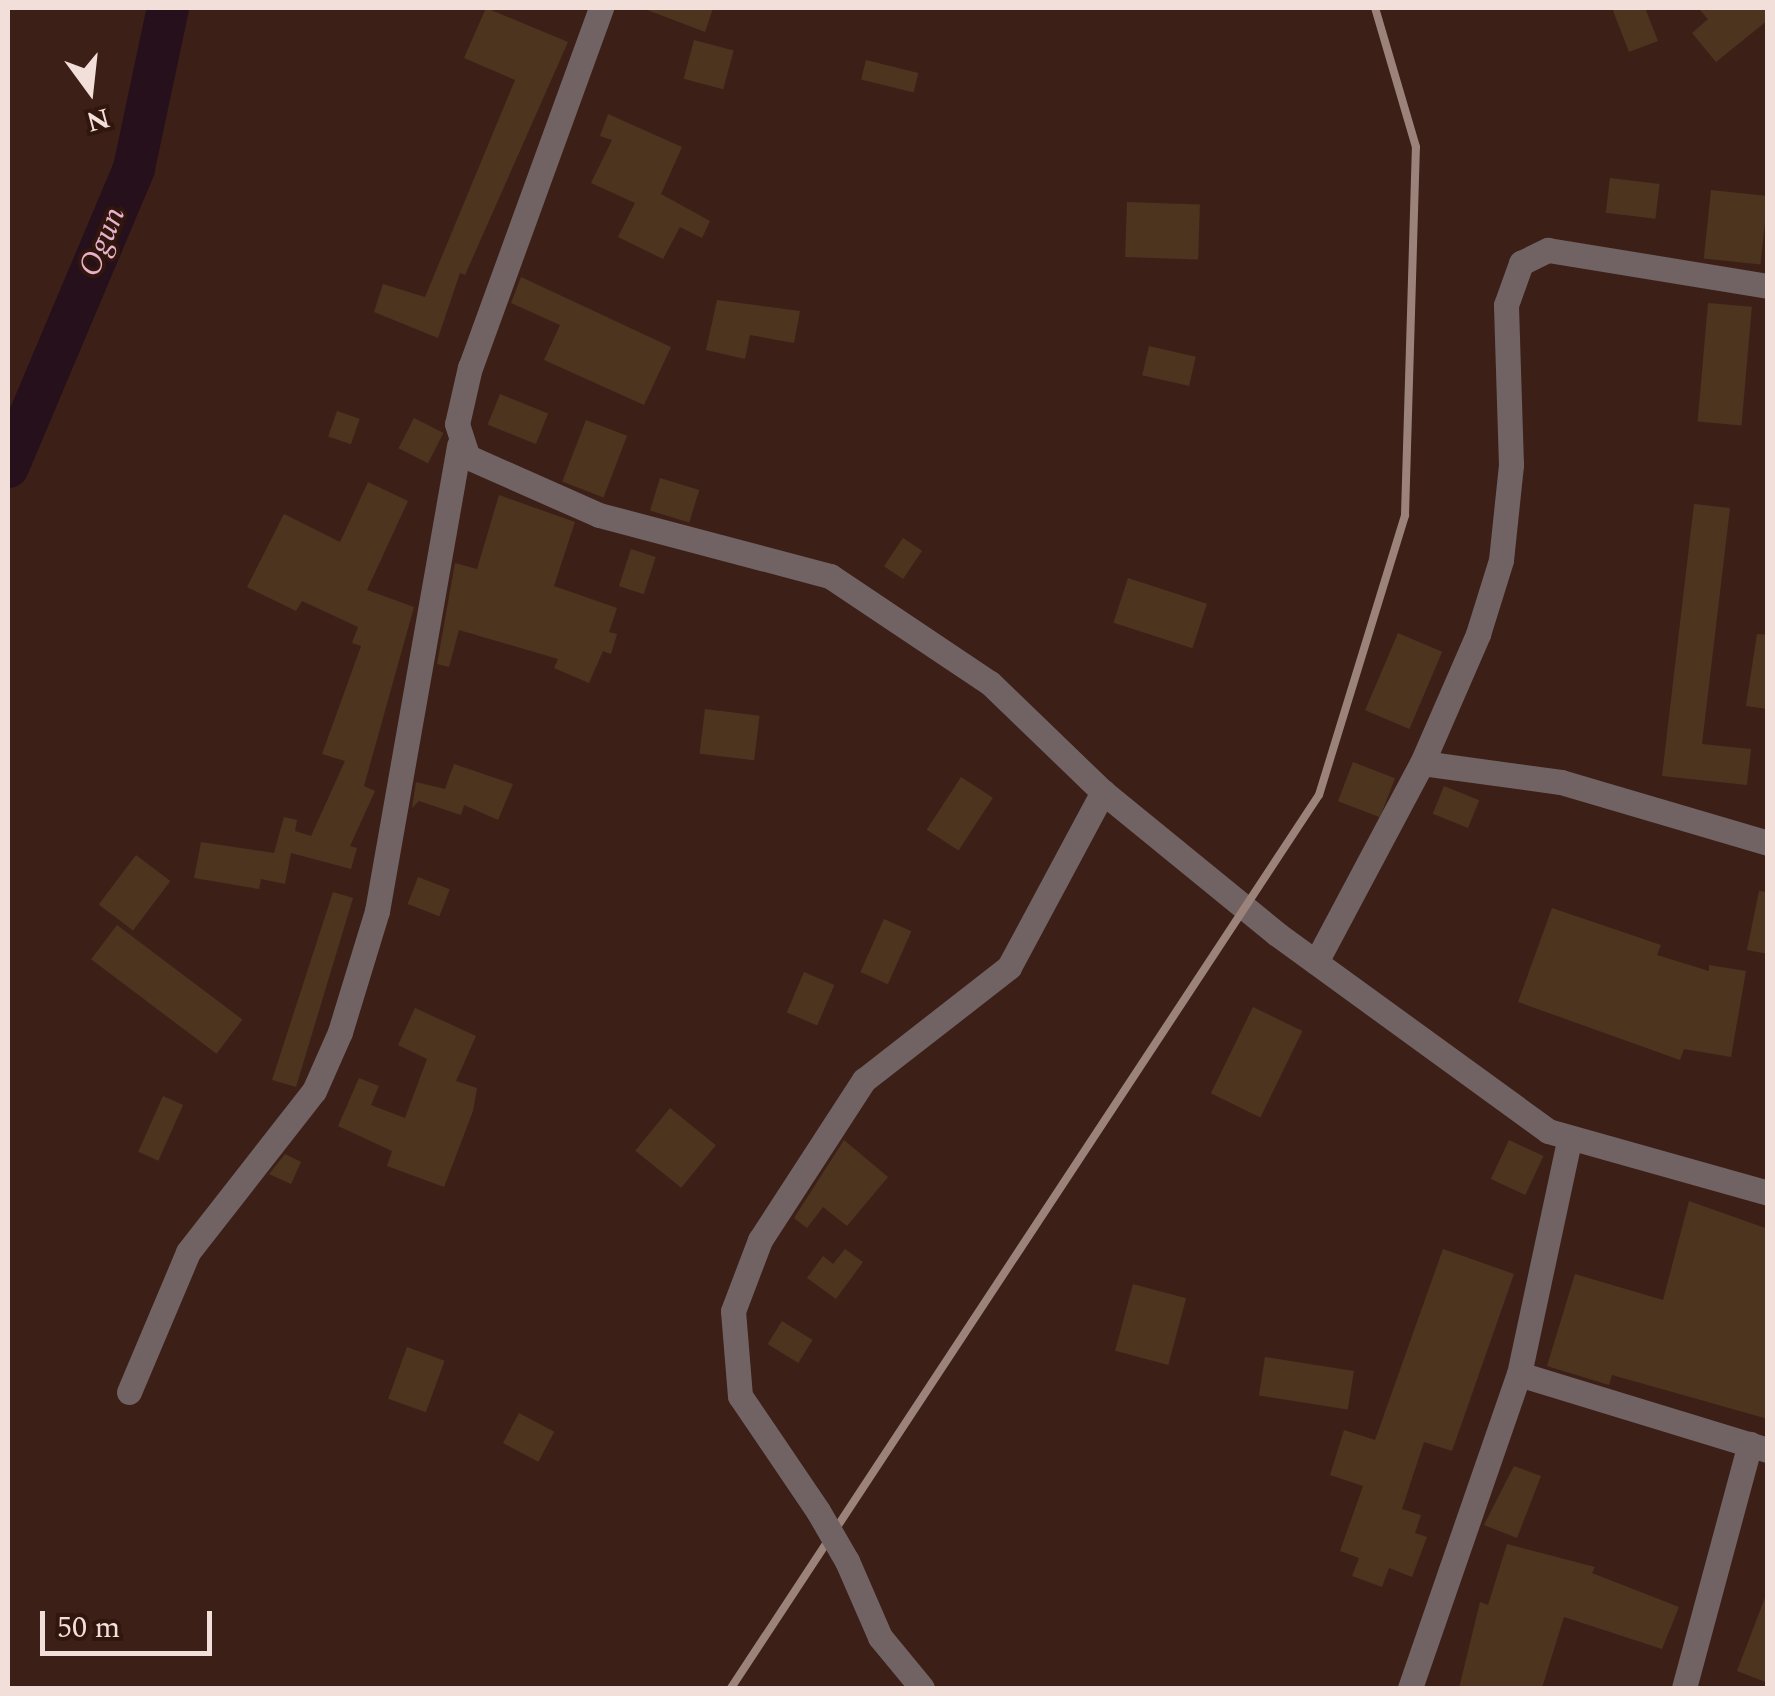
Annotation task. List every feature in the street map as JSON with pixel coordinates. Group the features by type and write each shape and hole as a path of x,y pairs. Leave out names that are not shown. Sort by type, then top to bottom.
{"street":[{"path":"128,1392 188,1252 314,1091 340,1032 376,911 470,367 601,8"},
{"path":"1316,962 1422,763 1478,634 1501,560 1511,465 1506,305 1521,263 1548,250 1768,286"},
{"path":"459,445 468,457 599,515 830,576 990,683 1104,792 1316,962 1517,1111 1569,1141 1698,1169 1768,1193"},
{"path":"1422,763 1561,782 1768,843"},
{"path":"919,1688 880,1637 847,1560 740,1396 733,1311 760,1240 864,1080 1009,967 1104,792"},
{"path":"1410,1688 1519,1374 1569,1141"},
{"path":"1519,1374 1759,1447 1684,1688"}],"building":[{"path":"486,8 568,42 465,275 460,273 438,338 374,312 383,284 425,297 515,80 464,58"},
{"path":"642,8 713,8 705,32"},
{"path":"1612,8 1645,8 1658,41 1629,52"},
{"path":"1698,8 1768,8 1768,20 1716,62 1692,33 1708,19"},
{"path":"694,40 734,51 723,89 684,79"},
{"path":"866,60 918,73 914,92 861,79"},
{"path":"608,114 682,147 661,194 710,221 702,238 680,227 663,259 618,237 635,203 591,183 612,140 600,136"},
{"path":"1610,178 1660,184 1655,219 1606,213"},
{"path":"1711,190 1768,196 1760,265 1704,259"},
{"path":"1127,202 1200,205 1198,260 1125,257"},
{"path":"521,277 671,347 644,405 544,360 560,325 511,303"},
{"path":"717,300 800,311 794,343 750,335 745,359 706,350"},
{"path":"1708,303 1752,307 1741,425 1698,422"},
{"path":"1149,346 1196,357 1189,386 1142,375"},
{"path":"500,394 548,413 536,444 488,425"},
{"path":"337,411 360,419 351,444 328,437"},
{"path":"414,418 443,433 428,463 399,448"},
{"path":"586,420 627,436 603,497 562,482"},
{"path":"660,478 699,490 689,523 650,511"},
{"path":"368,482 408,501 367,590 414,607 364,786 375,791 350,846 357,848 351,869 291,853 285,884 261,879 259,889 194,878 201,842 274,853 284,817 297,820 295,831 311,836 345,761 322,754 361,646 352,643 358,627 302,601 296,611 247,587 284,514 340,542"},
{"path":"499,495 575,522 554,586 617,608 609,632 617,634 611,654 603,651 589,683 554,668 558,659 459,630 449,667 437,664 455,563 477,569"},
{"path":"1694,504 1730,508 1702,744 1751,749 1747,785 1662,776"},
{"path":"903,538 922,551 903,579 884,566"},
{"path":"631,549 656,557 644,594 619,586"},
{"path":"1128,578 1207,604 1192,648 1113,623"},
{"path":"1398,633 1442,652 1409,729 1365,710"},
{"path":"1757,634 1768,635 1768,709 1746,706"},
{"path":"705,709 760,716 754,760 700,754"},
{"path":"1353,762 1395,778 1380,817 1338,801"},
{"path":"454,764 513,784 498,820 464,805 461,815 419,801 412,808 416,782 445,789"},
{"path":"961,777 993,798 959,851 927,830"},
{"path":"1444,786 1479,800 1468,828 1433,814"},
{"path":"136,855 170,881 133,930 99,905"},
{"path":"418,877 450,889 439,916 408,904"},
{"path":"1759,891 1768,892 1768,954 1747,950"},
{"path":"333,892 353,898 296,1087 272,1080"},
{"path":"1552,908 1661,945 1657,955 1709,971 1709,965 1746,971 1731,1057 1684,1049 1680,1060 1518,1002"},
{"path":"884,919 911,931 888,984 860,972"},
{"path":"117,925 242,1019 217,1054 91,959"},
{"path":"804,972 834,985 817,1025 787,1013"},
{"path":"1253,1007 1302,1031 1260,1117 1211,1093"},
{"path":"415,1008 476,1036 456,1081 477,1088 473,1111 444,1187 387,1166 392,1151 338,1126 359,1078 379,1086 371,1105 405,1118 427,1059 398,1045"},
{"path":"163,1096 183,1105 158,1161 138,1152"},
{"path":"670,1108 716,1145 681,1188 635,1151"},
{"path":"844,1140 888,1177 847,1226 823,1207 807,1228 794,1218"},
{"path":"1509,1140 1543,1156 1525,1195 1491,1179"},
{"path":"285,1154 301,1162 291,1184 269,1174"},
{"path":"1689,1201 1768,1229 1768,1419 1612,1375 1609,1385 1547,1366 1575,1274 1663,1300"},
{"path":"845,1249 863,1262 836,1299 807,1278 823,1256 833,1264"},
{"path":"1443,1249 1514,1274 1452,1451 1424,1442 1402,1509 1421,1515 1415,1533 1427,1537 1412,1577 1389,1568 1382,1587 1352,1576 1359,1558 1340,1551 1363,1486 1330,1475 1344,1430 1375,1440"},
{"path":"1133,1284 1186,1298 1168,1365 1115,1351"},
{"path":"782,1321 813,1340 798,1363 768,1344"},
{"path":"407,1347 445,1361 426,1412 388,1399"},
{"path":"1265,1357 1354,1371 1348,1410 1259,1396"},
{"path":"519,1413 554,1432 538,1462 503,1443"},
{"path":"1514,1466 1541,1476 1517,1538 1484,1525"},
{"path":"1507,1544 1595,1567 1592,1573 1679,1607 1662,1649 1564,1617 1542,1688 1459,1688 1480,1602 1488,1605"},
{"path":"1768,1595 1768,1683 1737,1671"}],"waterway":[{"name":"Ogun","path":"8,467 134,168 168,8"}],"railway":[{"path":"731,1688 1319,795 1405,515 1416,147 1375,8"}]}
